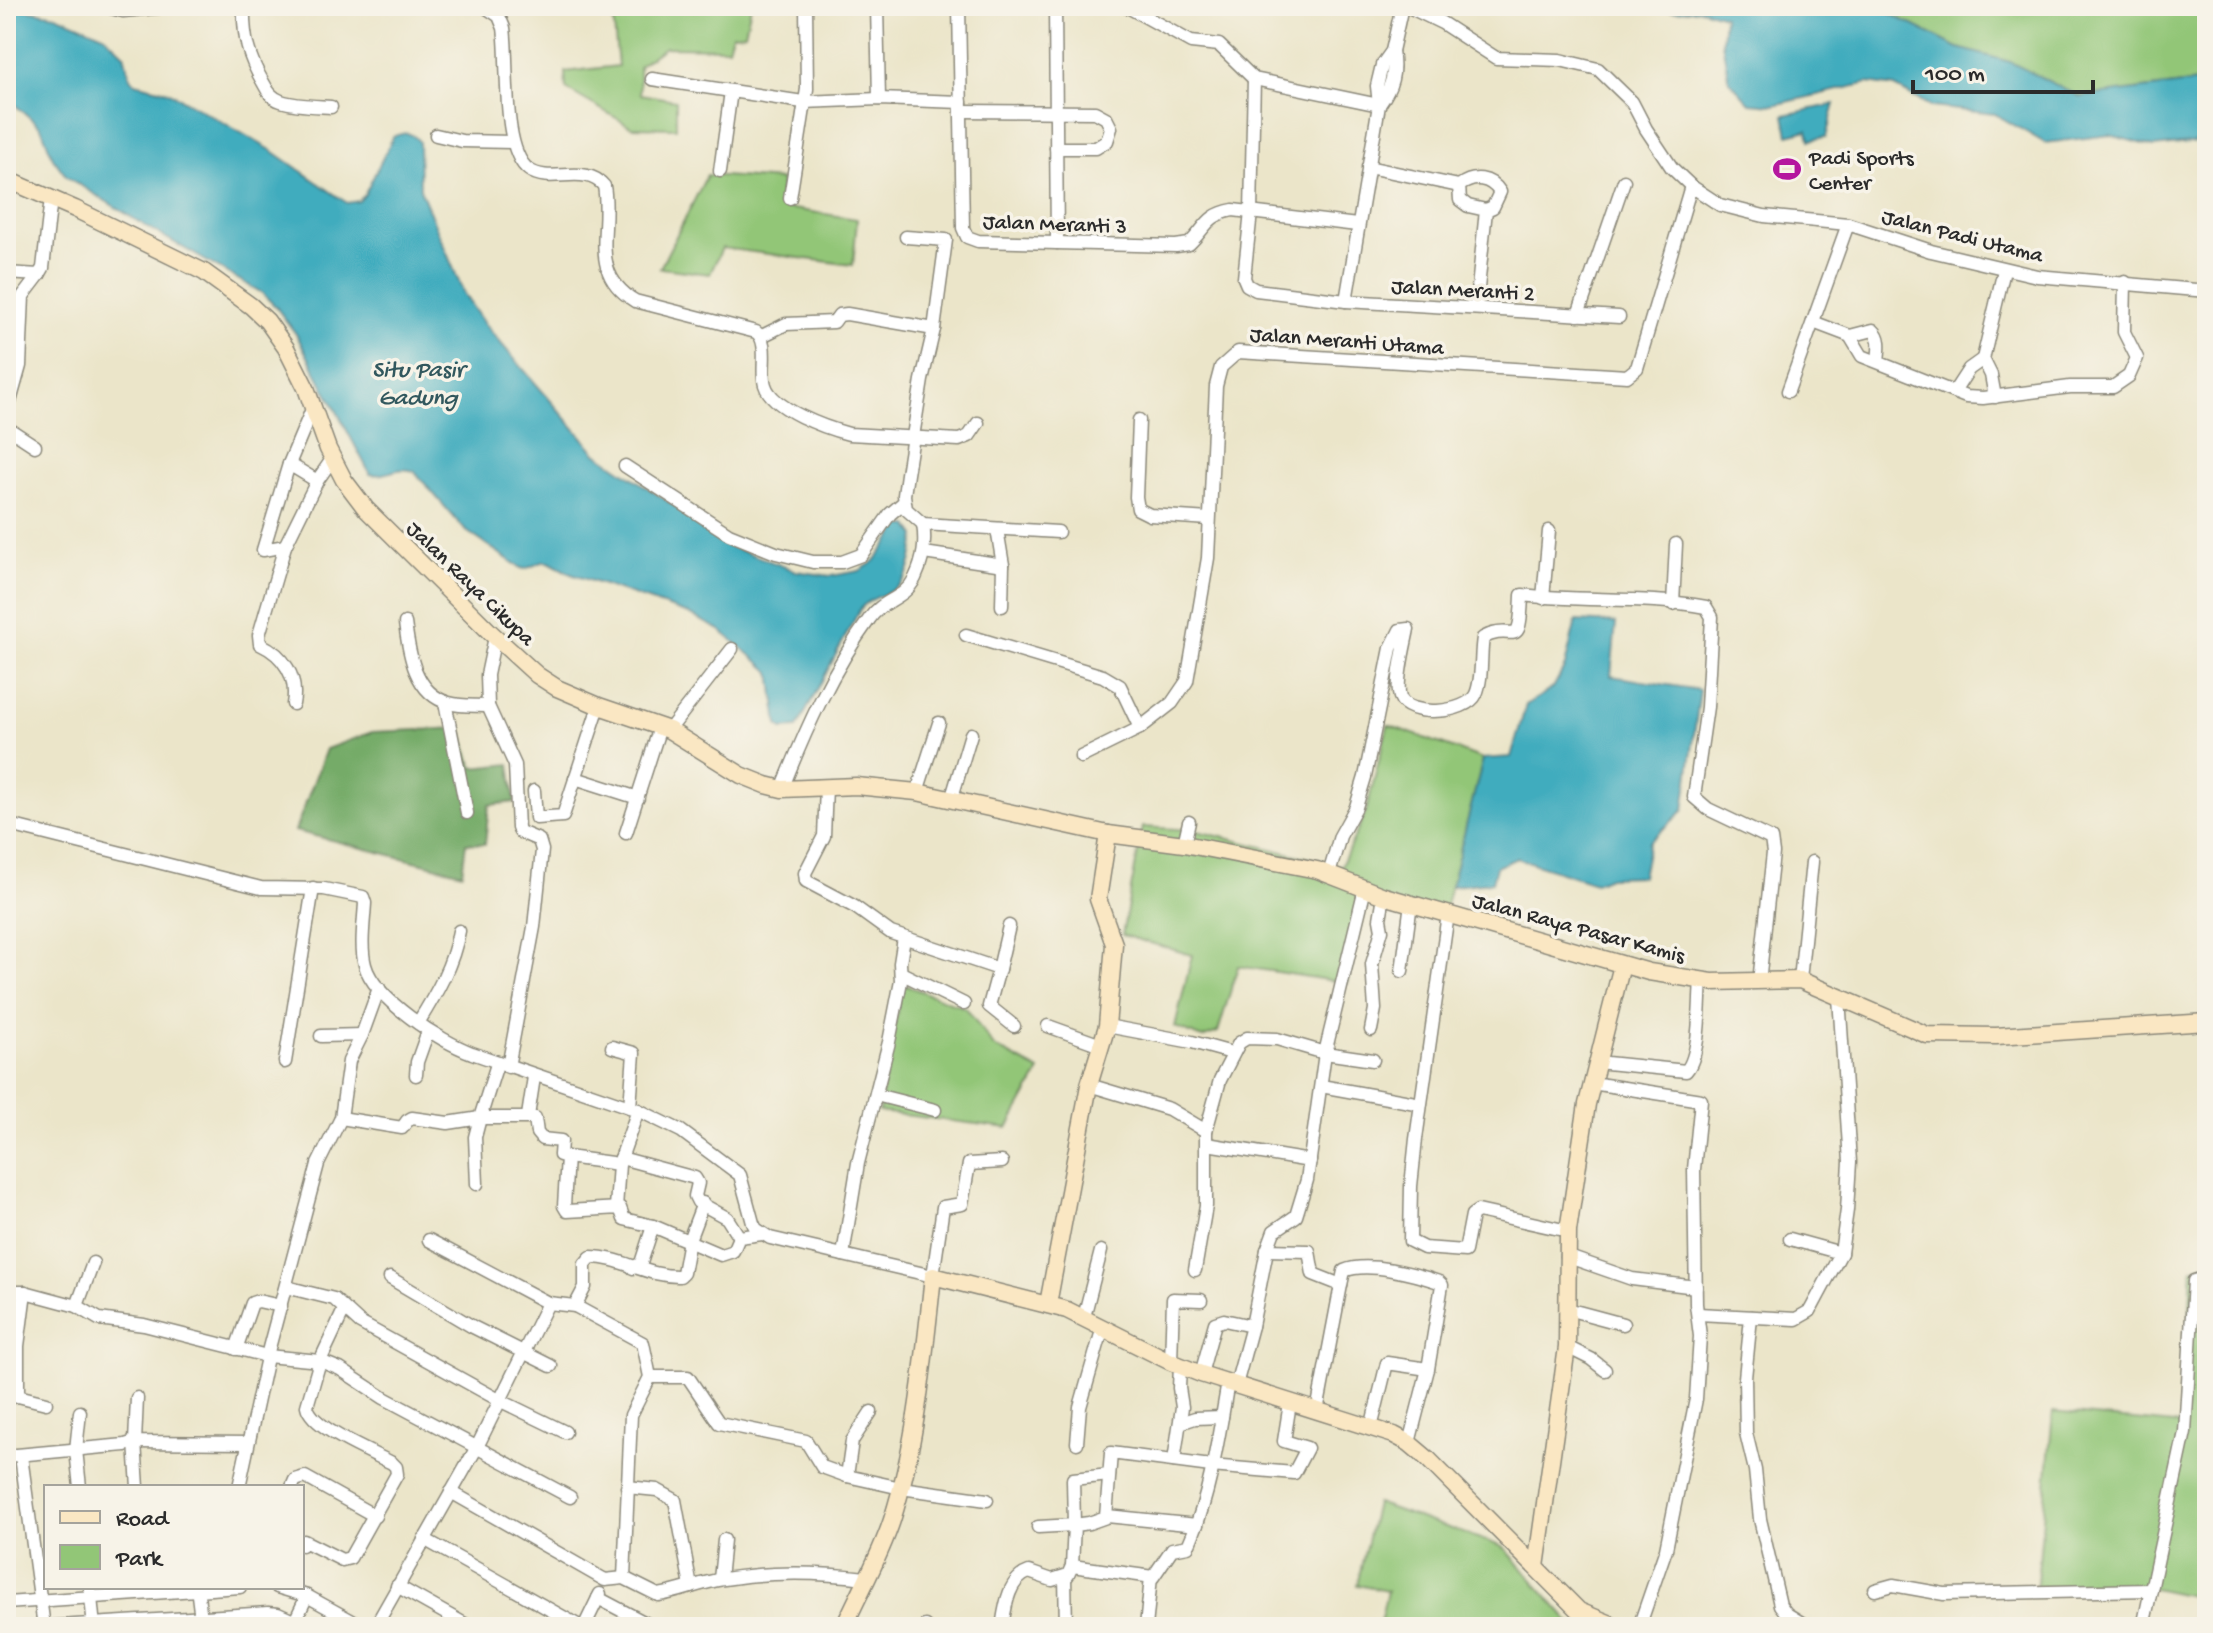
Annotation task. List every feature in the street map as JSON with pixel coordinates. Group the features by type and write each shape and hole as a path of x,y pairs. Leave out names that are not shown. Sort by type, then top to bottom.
{"main road":[{"name":"Jalan Raya Cikupa","path":"6,179 204,272 251,306 267,321 286,348 333,458 344,480 367,511 495,637 537,675 557,688 665,729 741,775 782,789 875,787 952,797 1035,817"},
{"name":"Jalan Raya Pasar Kamis","path":"1035,817 1108,834 1184,844 1329,874 1384,896 1622,965 1701,980 1800,980 1927,1035 1954,1037 2207,1022"},
{"path":"1048,1304 1089,1085 1107,1026 1114,944 1098,899 1108,834"},
{"path":"1536,1567 1567,1347 1568,1231 1592,1083 1622,965"},
{"path":"844,1627 880,1553 901,1488 921,1384 933,1276 1048,1304 1084,1317 1175,1364 1409,1443 1579,1611 1618,1627"}],"street":[{"path":"103,6 123,11 177,6"},
{"path":"244,6 246,48 271,96 282,102 331,107"},
{"path":"484,6 502,19"},
{"path":"507,6 502,19 507,46 512,142 517,157 531,172 590,177 604,186 604,255 607,271 621,292 635,301 741,327 762,336 786,324 834,322 839,315 847,314 934,329"},
{"path":"790,198 807,89 806,6"},
{"path":"877,6 879,99"},
{"name":"Jalan Meranti 3","path":"959,6 963,228 967,237 978,241 1176,246 1189,244 1207,220 1218,213 1233,210 1357,225"},
{"path":"1055,6 1057,243"},
{"path":"1126,6 1191,42 1219,45 1254,79 1379,105"},
{"name":"Jalan Meranti Utama","path":"1346,301 1379,105 1377,86 1382,65 1392,51 1405,6"},
{"name":"Jalan Padi Utama","path":"1405,6 1442,23 1496,58 1560,60 1598,69 1632,102 1672,168 1691,186 1720,205 1741,211 1848,224 1931,251 2037,276 2207,291"},
{"path":"652,79 803,102 879,99 1095,112 1106,118 1111,128 1107,141 1096,148 1056,148"},
{"path":"1251,212 1254,79"},
{"path":"720,171 731,91"},
{"path":"436,135 462,141 512,142"},
{"path":"1368,167 1459,186 1482,178 1493,183 1500,192 1498,200 1486,210 1468,206 1460,200 1459,186"},
{"path":"1578,315 1624,181"},
{"name":"Jalan Meranti Utama","path":"1081,757 1140,728 1172,703 1187,681 1208,558 1216,386 1221,367 1238,352 1627,376 1637,368 1691,186"},
{"path":"6,416 20,366 23,296 43,268 51,198"},
{"path":"1476,308 1486,210"},
{"name":"Jalan Meranti 2","path":"1251,212 1244,278 1247,285 1256,290 1346,301 1619,317"},
{"path":"1788,391 1848,224"},
{"path":"906,237 946,240 904,502 910,514 923,524 1058,532"},
{"path":"1995,397 1991,375 1983,359 2004,270"},
{"path":"6,273 39,275"},
{"path":"1813,322 1850,336 1862,356 1966,397 1995,397 2070,387 2113,387 2129,376 2137,358 2124,332 2125,282"},
{"path":"1850,336 1867,329 1878,334 1878,361"},
{"path":"762,336 765,386 777,402 833,430 849,434 959,440 969,436 978,423"},
{"path":"1954,392 1969,369 1983,359"},
{"path":"285,546 263,550 289,464 313,407"},
{"path":"1139,420 1138,509 1150,515 1209,519"},
{"path":"6,427 35,446"},
{"path":"293,704 294,679 280,658 258,642 285,546 317,481 333,458"},
{"path":"289,464 317,481"},
{"path":"625,466 729,534 776,553 813,562 842,562 861,555 890,514 904,502"},
{"path":"782,789 815,711 843,660 874,612 905,593 916,576 924,553 923,524"},
{"path":"997,529 1003,565 1002,606"},
{"path":"1543,598 1549,531"},
{"path":"1673,604 1676,544"},
{"path":"924,553 1003,565"},
{"path":"1329,874 1340,836 1356,807 1365,777 1391,648 1397,633 1408,629 1400,698 1413,708 1448,710 1466,704 1475,696 1483,638 1514,634 1520,626 1522,595 1706,607 1712,613 1707,707 1694,797 1708,809 1766,835 1772,842 1759,982"},
{"path":"405,623 410,658 430,693 445,702 488,706"},
{"path":"966,635 1103,676 1120,686 1140,728"},
{"path":"477,1184 475,1137 503,1065 534,927 542,850 539,840 520,832 518,828 515,765 488,706 487,675 495,637"},
{"path":"626,833 665,729 732,649"},
{"path":"445,702 467,813"},
{"path":"534,791 536,818 563,816 599,706"},
{"path":"917,792 939,723"},
{"path":"952,797 971,734"},
{"path":"575,778 638,798"},
{"path":"826,787 824,836 805,873 806,881 855,907 891,933 999,969"},
{"path":"1184,844 1189,822"},
{"path":"6,824 261,888 313,888 363,897 363,956 368,974 379,988 423,1027 450,1044 534,1077 634,1109 681,1131 736,1170 743,1180 753,1223 762,1234"},
{"path":"1800,980 1812,862"},
{"path":"285,1062 313,888"},
{"path":"1002,1627 1008,1597 1022,1574 1029,1572 1052,1580 1068,1572 1151,1577 1174,1548 1188,1546 1197,1525 1222,1417 1252,1326 1267,1250 1274,1231 1296,1216 1310,1161 1325,1053 1365,888"},
{"path":"1371,1030 1375,1009 1372,964 1382,930 1380,919 1384,896"},
{"path":"1402,971 1411,903"},
{"path":"1448,914 1411,1186 1409,1236 1414,1244 1424,1248 1466,1250 1472,1215 1478,1211 1568,1231"},
{"path":"1009,926 989,1006 1014,1026"},
{"path":"416,1075 423,1027 455,953 459,931"},
{"path":"843,1255 858,1163 895,1012 904,938"},
{"path":"901,973 964,1004"},
{"path":"1597,1062 1686,1071 1691,1065 1695,1047 1701,980"},
{"path":"239,1485 267,1356 318,1164 341,1118 349,1061 379,988"},
{"path":"1698,1314 1796,1319 1805,1316 1841,1253 1850,1162 1839,997"},
{"path":"1048,1026 1101,1045"},
{"path":"1107,1026 1232,1053"},
{"path":"321,1036 362,1035"},
{"path":"1195,1270 1206,1206 1206,1137 1220,1080 1239,1043 1247,1038 1277,1039 1325,1053 1373,1060"},
{"path":"612,1047 634,1053 634,1109 620,1161 616,1208"},
{"path":"528,1116 534,1077"},
{"path":"1592,1083 1701,1100 1694,1169 1700,1336 1696,1399 1666,1549 1639,1627"},
{"path":"1089,1085 1169,1109 1206,1137 1310,1161"},
{"path":"1321,1086 1421,1104"},
{"path":"876,1095 935,1110"},
{"path":"341,1118 402,1128 412,1118 448,1123 528,1116 537,1120 537,1133 542,1139 561,1141 560,1155 620,1161 695,1178 698,1183 696,1199 727,1218 739,1237"},
{"path":"567,1157 566,1210 621,1208 624,1219 653,1226 721,1255 733,1251 739,1237"},
{"path":"739,1237 762,1234 783,1242 933,1276 943,1207 962,1204 969,1164 1002,1162"},
{"path":"575,1306 585,1287 584,1265 590,1258 606,1258 633,1268 680,1276 703,1203"},
{"path":"633,1268 641,1263 653,1226"},
{"path":"1790,1239 1841,1253"},
{"path":"429,1240 548,1303 575,1306 643,1343 650,1377 631,1415 624,1578"},
{"path":"1421,1276 1424,1248"},
{"path":"1267,1250 1309,1251 1313,1274 1341,1285"},
{"path":"1084,1317 1101,1251"},
{"path":"1566,1256 1632,1279 1696,1287"},
{"path":"77,1306 93,1263"},
{"path":"1317,1411 1344,1271 1396,1270 1439,1282 1443,1289 1428,1369 1409,1443"},
{"path":"2143,1627 2185,1432 2194,1281 2207,1277"},
{"path":"390,1278 473,1327 551,1366"},
{"path":"286,1287 334,1299 360,1323 499,1400 565,1432"},
{"path":"6,1292 25,1292 77,1306 99,1319 144,1325 267,1356 320,1361 340,1369 384,1398 570,1497"},
{"path":"25,1292 12,1347 12,1397 46,1403"},
{"path":"1174,1461 1182,1407 1175,1364 1173,1299 1201,1300"},
{"path":"236,1349 252,1303 258,1301 281,1306"},
{"path":"375,1627 477,1447 548,1303"},
{"path":"1567,1309 1623,1324"},
{"path":"304,1542 346,1560 350,1558 396,1480 396,1467 331,1431 309,1415 307,1406 320,1361 344,1310"},
{"path":"1751,1317 1745,1378 1746,1433 1755,1470 1760,1519 1780,1605 1787,1614 1808,1627"},
{"path":"1201,1374 1215,1323 1224,1320 1252,1326"},
{"path":"1077,1443 1080,1407 1103,1327"},
{"path":"1567,1347 1605,1370"},
{"path":"1371,1428 1387,1363 1428,1369"},
{"path":"650,1377 688,1377 719,1423 806,1441 822,1467 901,1488 987,1500"},
{"path":"137,1398 135,1442 138,1485"},
{"path":"1107,1516 1111,1453 1294,1473 1307,1448 1284,1441 1290,1403"},
{"path":"80,1412 76,1450 80,1485"},
{"path":"847,1476 852,1441 871,1412"},
{"path":"1180,1423 1195,1418 1222,1417"},
{"path":"6,1456 135,1442 248,1443"},
{"path":"21,1456 44,1627 202,1621 268,1613 299,1623 307,1596"},
{"path":"1066,1627 1074,1525 1073,1479 1109,1475"},
{"path":"293,1485 295,1480 305,1477 375,1516"},
{"path":"627,1487 657,1490 675,1500 691,1587"},
{"path":"451,1492 605,1580 624,1578 658,1595 720,1579 805,1572 866,1578"},
{"path":"1038,1527 1094,1522 1107,1516 1197,1525"},
{"path":"424,1539 582,1627 605,1580"},
{"path":"720,1579 724,1540"},
{"path":"1146,1627 1151,1577"},
{"path":"1875,1590 1893,1585 1944,1594 2151,1590"},
{"path":"397,1586 470,1627"},
{"path":"6,1603 90,1593 176,1589"},
{"path":"198,1589 202,1621"},
{"path":"284,1589 307,1596 363,1627"},
{"path":"90,1593 94,1626"},
{"path":"598,1598 653,1627"}],"green space":[{"path":"612,6 751,6 745,33 732,34 728,48 665,47 639,66 640,94 676,100 676,128 632,127 566,89 565,72 618,66"},
{"path":"1875,6 2207,6 2207,81 2080,97 2010,62 1958,48"},
{"path":"707,175 781,180 780,207 857,219 853,265 722,248 710,274 660,268"},
{"path":"1388,725 1483,759 1443,917 1365,897 1347,983 1238,966 1218,1032 1202,1038 1175,1027 1192,955 1122,935 1143,827 1193,830 1341,866 1366,812"},
{"path":"461,728 473,768 510,764 515,802 489,805 485,844 466,843 462,873 295,831 326,749 372,732"},
{"path":"902,984 966,1008 994,1047 1040,1071 1008,1128 879,1112"},
{"path":"2207,1263 2207,1627 2195,1627 2201,1598 2148,1587 2036,1593 2053,1412 2184,1425 2192,1269"},
{"path":"1376,1503 1504,1547 1574,1627 1379,1627 1387,1591 1357,1585"}],"water":[{"name":"Situ Pasir Gadung","path":"6,6 56,15 104,35 124,54 130,77 135,83 168,91 271,150 347,203 359,201 365,194 393,137 404,134 414,136 419,142 420,189 464,294 484,324 596,453 740,550 796,571 831,576 859,571 875,561 900,526 909,526 916,536 906,576 896,588 860,609 797,728 782,729 778,725 771,672 720,630 689,614 571,574 549,562 521,568 465,530 414,471 370,474 296,334 262,293 67,177 53,158 41,127 6,97"},
{"path":"1660,6 1875,6 1958,48 2010,62 2080,97 2207,81 2207,141 2154,147 2110,135 2045,143 1995,114 1932,107 1895,87 1868,83 1774,105 1750,103 1729,80 1722,42 1724,16 1702,9 1672,11"},
{"path":"1835,104 1826,137 1810,140 1808,130 1788,135 1784,115"},
{"path":"1576,621 1616,623 1611,676 1700,690 1684,810 1649,842 1642,876 1609,877 1595,883 1517,858 1496,867 1492,882 1451,886 1483,759 1511,757 1526,705 1553,688 1565,666"}],"place":[{"name":"Padi Sports Center","path":"1787,169"}]}
